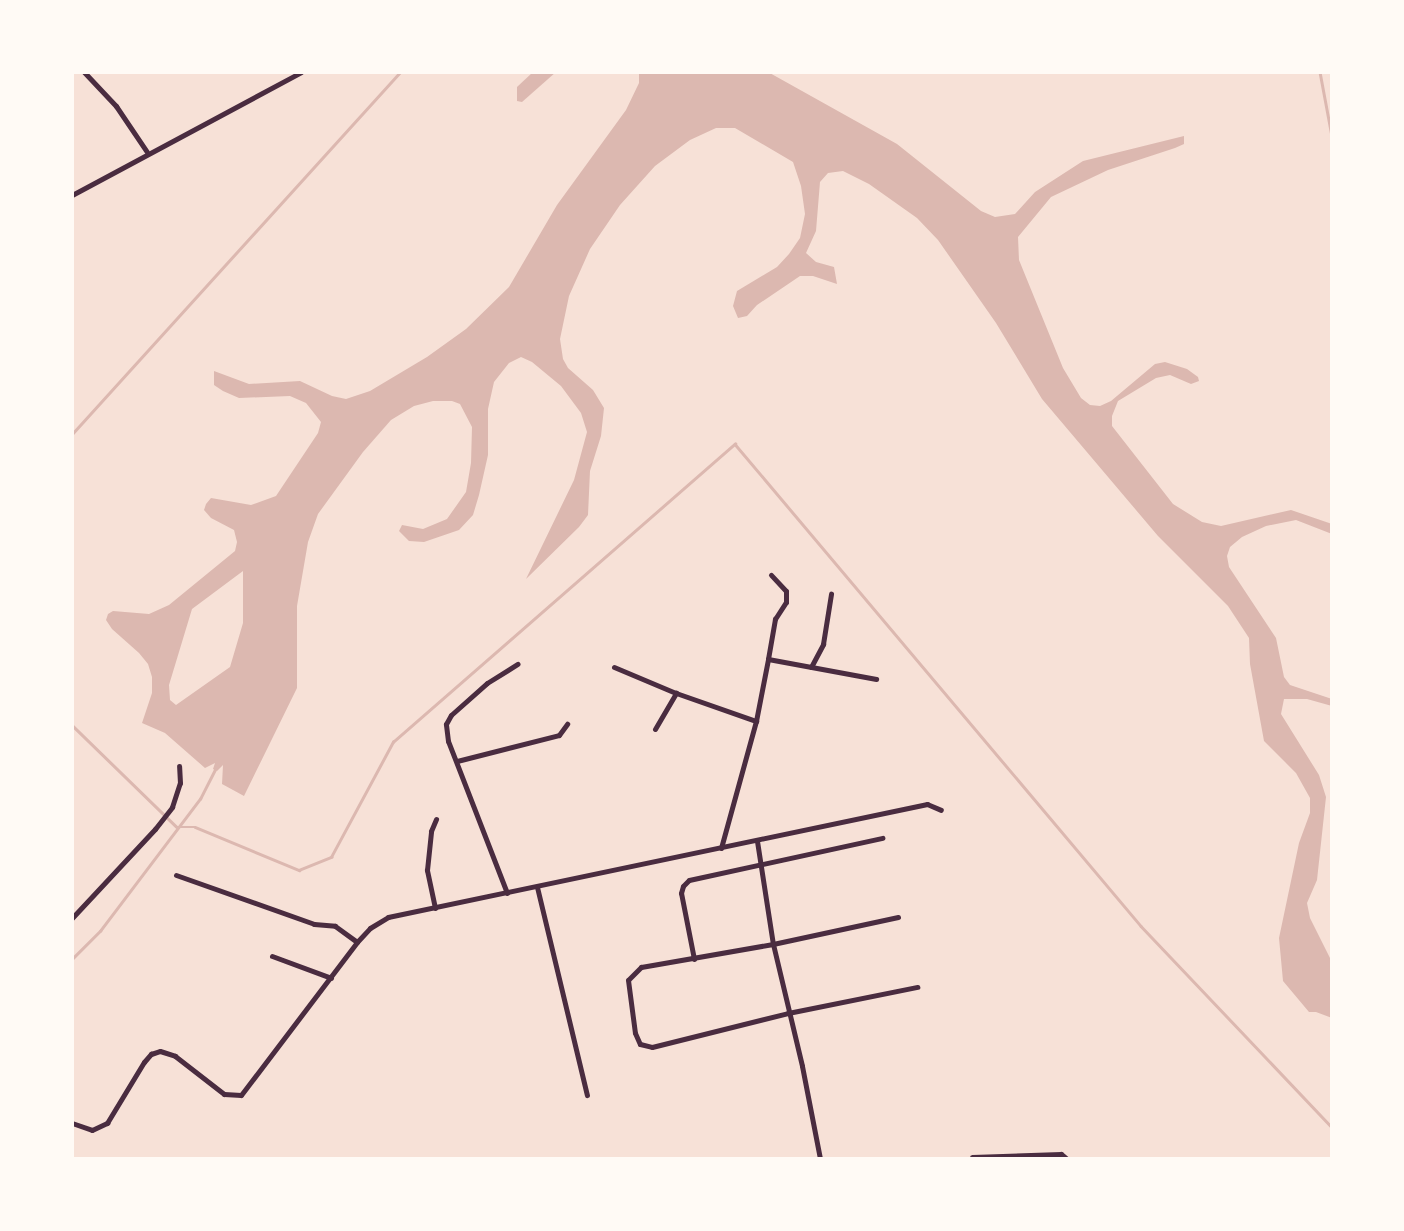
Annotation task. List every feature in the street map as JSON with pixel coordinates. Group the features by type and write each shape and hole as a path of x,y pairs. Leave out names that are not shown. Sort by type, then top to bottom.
{"street":[{"path":"84,72 116,106 147,152"},
{"path":"72,195 147,152 301,72"},
{"path":"721,848 756,720 775,619 786,603 786,591 771,575"},
{"path":"811,667 823,644 831,594"},
{"path":"768,659 876,678"},
{"path":"507,893 449,741 446,724 451,715 487,683 518,664"},
{"path":"614,667 676,693 756,720"},
{"path":"656,729 676,693"},
{"path":"457,761 559,735 566,724"},
{"path":"72,918 172,807 180,783 180,766"},
{"path":"72,1123 92,1130 107,1122 144,1062 150,1054 160,1051 175,1056 224,1094 240,1095 357,942 370,928 388,917 927,804 941,810"},
{"path":"435,908 427,870 431,831 436,819"},
{"path":"694,959 682,886 689,880 882,838"},
{"path":"757,841 773,944 802,1066 820,1159"},
{"path":"176,875 314,924 335,926 357,942"},
{"path":"537,887 587,1095"},
{"path":"898,917 773,944 641,967 628,979 635,1033 640,1044 652,1047 788,1013 917,987"},
{"path":"272,956 331,978"},
{"path":"972,1157 1060,1154 1067,1159"}],"shaded area":[{"path":"533,72 556,72 522,102 517,101 517,87"},
{"path":"639,72 768,72 897,144 981,211 995,217 1015,214 1035,192 1083,161 1184,136 1184,144 1108,170 1051,197 1018,237 1019,260 1063,368 1081,398 1090,405 1100,406 1111,401 1155,364 1165,362 1187,369 1198,377 1199,381 1191,384 1170,375 1156,378 1118,401 1112,416 1112,426 1173,504 1202,522 1221,526 1291,510 1332,524 1332,534 1296,520 1266,526 1242,537 1230,547 1227,556 1229,567 1276,638 1284,677 1290,685 1332,699 1332,706 1307,699 1284,699 1281,714 1319,775 1326,797 1317,880 1307,903 1310,918 1332,962 1332,1018 1309,1012 1283,981 1279,938 1299,843 1310,813 1310,798 1296,773 1264,741 1250,664 1249,638 1228,606 1158,536 1042,399 996,323 938,240 917,218 869,184 843,171 828,173 820,182 816,231 806,253 816,262 834,267 837,284 813,276 800,276 757,305 747,316 738,318 733,306 737,291 777,267 789,254 800,238 805,214 801,186 793,162 735,128 716,128 690,140 655,166 620,205 590,249 569,296 560,339 563,359 568,368 593,390 604,408 601,436 590,471 588,515 579,527 526,579 574,480 587,432 581,413 561,386 532,362 521,357 509,363 494,382 488,409 488,455 479,495 473,515 459,530 424,542 409,541 399,531 402,525 423,529 447,519 466,492 471,463 472,427 460,404 452,401 433,401 414,406 391,420 363,452 318,514 308,542 297,606 297,688 244,796 222,784 223,765 217,771 213,769 215,763 205,768 165,733 142,723 152,693 152,677 148,664 112,629 106,620 108,614 113,611 149,614 169,605 235,551 237,542 234,530 211,518 204,510 206,504 211,498 251,505 276,496 318,433 321,422 306,403 290,396 239,398 223,391 214,385 214,371 249,384 300,381 332,396 346,399 370,391 427,357 466,329 509,287 557,205 626,110 639,83","holes":["243,571 243,623 230,667 176,705 170,700 169,685 192,609"]}],"waterway":[{"path":"72,434 400,72"},
{"path":"1320,72 1332,136"},
{"path":"72,725 177,827 195,827 299,870 331,857 393,742 735,444 1141,926 1332,1127"},
{"path":"72,959 100,931 200,799 215,770"}]}
